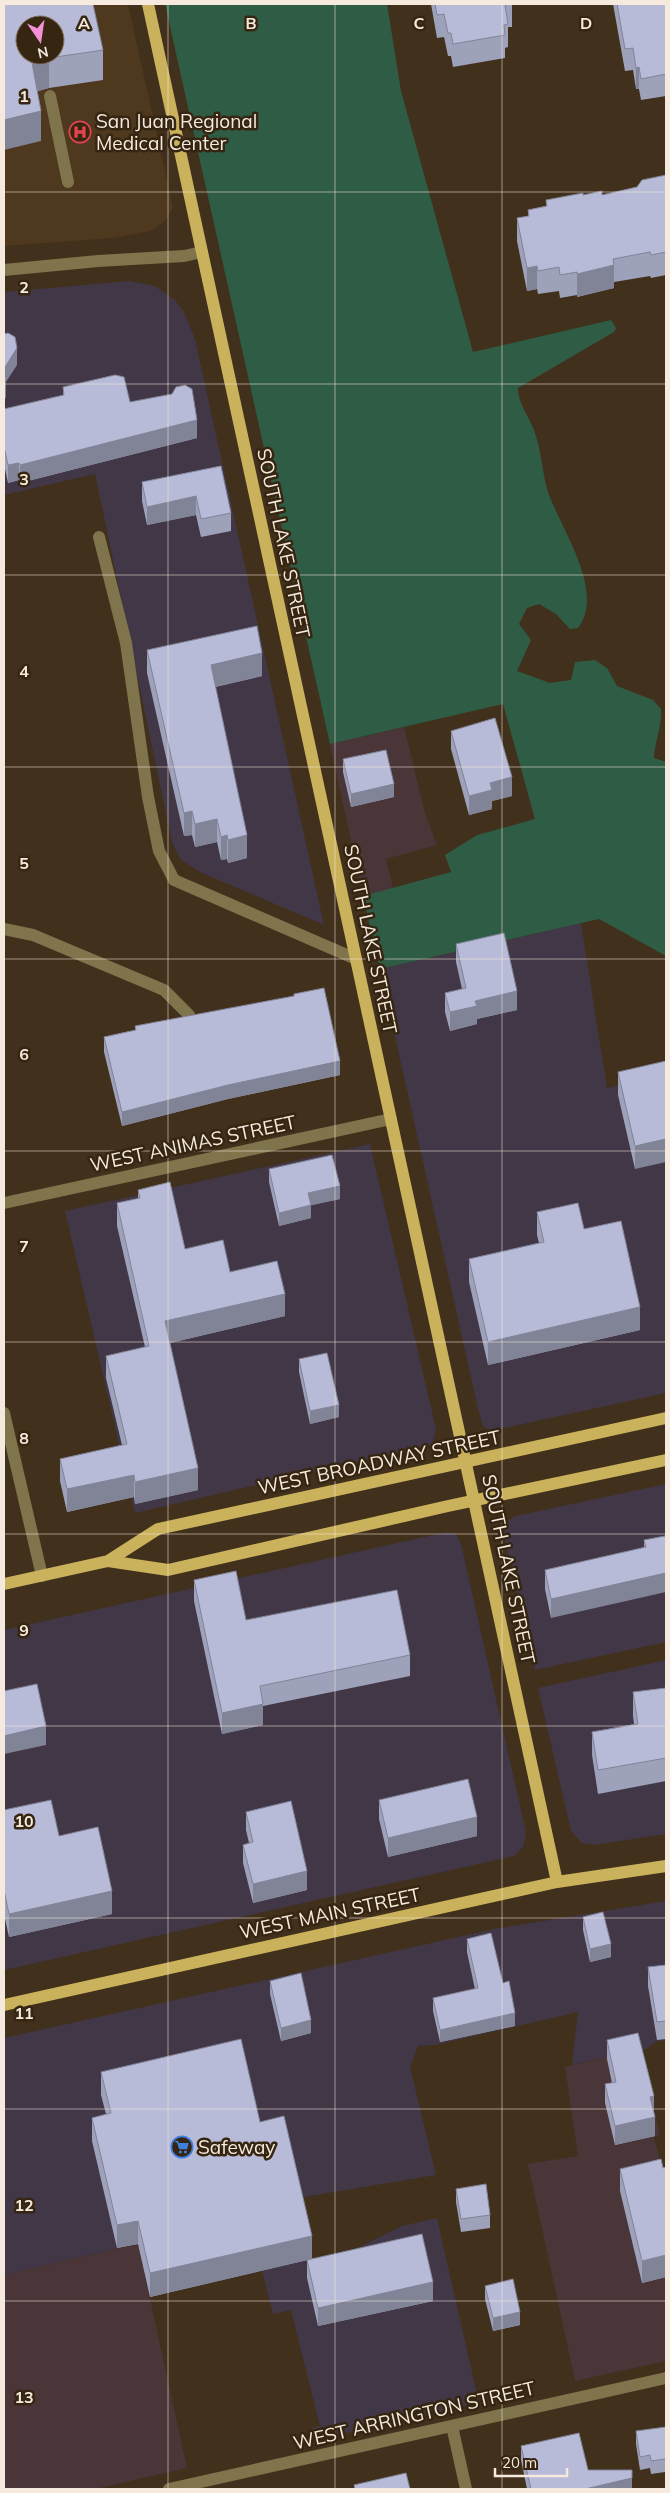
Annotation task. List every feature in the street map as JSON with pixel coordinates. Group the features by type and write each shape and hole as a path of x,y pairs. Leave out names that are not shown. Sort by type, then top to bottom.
{"main road":[{"name":"SOUTH LAKE STREET","path":"148,4 466,1463 476,1500 557,1882"},
{"name":"WEST BROADWAY STREET","path":"4,1584 108,1561 158,1529 666,1418"},
{"name":"WEST BROADWAY STREET","path":"108,1561 168,1570 476,1500 666,1460"},
{"name":"WEST MAIN STREET","path":"4,2005 557,1882 666,1866"}],"street":[{"path":"50,96 68,182"},
{"path":"4,270 98,261 184,256 202,252"},
{"path":"99,537 126,643 148,797 159,850 174,880 356,959"},
{"path":"4,928 34,935 164,990 189,1015"},
{"name":"WEST ANIMAS STREET","path":"4,1203 391,1119"},
{"path":"4,1413 42,1576"},
{"name":"WEST ARRINGTON STREET","path":"169,2489 666,2378"},
{"path":"452,2426 466,2489"}],"shaded area":[{"name":"San Juan Regional Medical Center","path":"4,4 128,4 173,208 164,222 151,231 113,238 4,246"},
{"path":"129,281 155,286 175,300 184,312 195,339 324,925 200,872 181,860 172,842 95,474 4,495 4,292"},
{"path":"404,727 425,813 437,845 386,859 393,888 363,896 330,744"},
{"path":"581,923 607,1088 666,1075 666,1393 491,1431 483,1426 478,1409 380,969"},
{"path":"370,1144 436,1429 433,1442 430,1445 135,1513 65,1211"},
{"path":"666,1484 666,1642 535,1670 504,1535 507,1521 516,1516"},
{"path":"447,1532 456,1534 461,1544 526,1832 523,1847 514,1856 4,1970 4,1630"},
{"path":"666,1660 666,1834 594,1845 582,1843 571,1831 538,1688"},
{"path":"666,1901 666,2040 657,2041 640,2053 638,2049 572,2065 578,2012 435,2045 418,2046 410,2067 436,2175 298,2198 312,2259 357,2248 402,2226 437,2218 479,2403 314,2440 312,2428 320,2426 291,2310 273,2314 262,2271 150,2297 137,2244 4,2275 4,2038 494,1929"},
{"path":"639,2049 660,2135 654,2137 666,2186 666,2361 575,2381 528,2164 578,2156 565,2067"},
{"path":"138,2244 187,2468 95,2489 4,2489 4,2275"}],"green space":[{"path":"165,4 387,4 401,91 473,352 611,320 616,328 614,332 518,388 521,404 536,437 547,489 578,558 587,596 585,613 578,628 570,629 556,614 539,604 527,608 519,624 531,640 517,671 550,683 571,680 575,662 595,660 607,668 617,686 653,700 661,709 654,758 666,762 666,956 599,919 380,969 363,896 451,872 445,855 477,835 535,819 503,704 330,744"}],"building":[{"path":"4,4 93,4 103,50 65,56 65,15 15,15 15,65 32,65 41,111 4,120"},
{"path":"435,4 510,4 505,5 508,24 504,25 505,35 453,44 451,33 448,33 444,14 437,15"},
{"path":"617,4 666,4 666,74 641,79 639,67 636,68 633,48 625,49"},
{"path":"666,175 666,252 651,255 650,252 613,259 614,265 577,274 577,272 560,275 559,267 538,271 537,266 527,268 517,218 529,216 528,210 547,206 546,200 602,191 602,195 637,187 642,180"},
{"path":"8,333 15,337 17,348 4,369 4,334"},
{"path":"115,375 124,377 130,402 172,394 176,387 185,385 192,389 197,420 20,465 19,463 8,465 4,452 4,409 64,395 63,387"},
{"path":"221,466 231,513 201,519 196,496 147,507 142,482"},
{"path":"257,626 262,653 211,665 247,835 228,840 227,835 221,837 217,819 195,824 192,811 184,813 147,650"},
{"path":"495,718 512,777 490,783 492,790 469,796 451,731"},
{"path":"386,750 394,784 351,794 343,759"},
{"path":"504,933 517,991 475,1001 477,1006 450,1012 445,993 466,988 456,944"},
{"path":"324,988 340,1061 228,1085 122,1112 104,1037 136,1030 135,1026 294,996 294,994"},
{"path":"666,1061 666,1139 635,1146 618,1072"},
{"path":"332,1155 340,1186 308,1193 311,1205 279,1213 269,1169"},
{"path":"170,1182 185,1249 223,1240 230,1272 277,1261 285,1294 165,1321 198,1468 135,1482 134,1475 67,1489 60,1459 127,1444 106,1356 149,1346 117,1203 140,1198 138,1190"},
{"path":"578,1203 584,1229 621,1221 640,1307 488,1342 469,1259 544,1242 537,1212"},
{"path":"327,1353 339,1405 310,1411 299,1359"},
{"path":"665,1536 666,1573 551,1599 545,1570 646,1547 644,1540"},
{"path":"236,1571 246,1620 397,1590 410,1655 260,1686 263,1704 222,1713 194,1580"},
{"path":"37,1684 46,1726 4,1736 4,1691"},
{"path":"666,1688 666,1758 598,1770 592,1732 638,1724 633,1692"},
{"path":"468,1779 477,1817 388,1838 379,1800"},
{"path":"51,1800 59,1836 98,1827 112,1891 9,1914 4,1890 4,1810"},
{"path":"291,1801 307,1871 253,1884 243,1845 253,1842 246,1812"},
{"path":"603,1912 611,1944 590,1949 583,1917"},
{"path":"491,1933 503,1983 509,1981 515,2013 440,2030 433,1998 478,1988 467,1939"},
{"path":"666,1965 666,2021 657,2022 648,1967"},
{"path":"301,1973 311,2020 281,2028 270,1981"},
{"path":"638,2033 654,2096 650,2097 655,2117 615,2126 605,2084 616,2082 607,2040"},
{"path":"241,2039 260,2122 284,2116 312,2236 150,2273 138,2221 117,2225 92,2118 111,2113 101,2072"},
{"path":"661,2159 663,2168 666,2167 666,2255 642,2261 620,2169"},
{"path":"486,2184 490,2215 461,2219 456,2189"},
{"path":"422,2234 433,2282 318,2308 307,2260"},
{"path":"513,2279 520,2312 493,2318 485,2286"},
{"path":"666,2427 666,2464 665,2459 651,2461 650,2455 640,2457 636,2431"},
{"path":"579,2433 588,2470 632,2470 632,2478 585,2489 531,2489 521,2446"},
{"path":"406,2473 410,2489 355,2489 354,2485"}],"place":[{"name":"San Juan Regional Medical Center","path":"80,132"},
{"name":"Safeway","path":"182,2147"}]}
